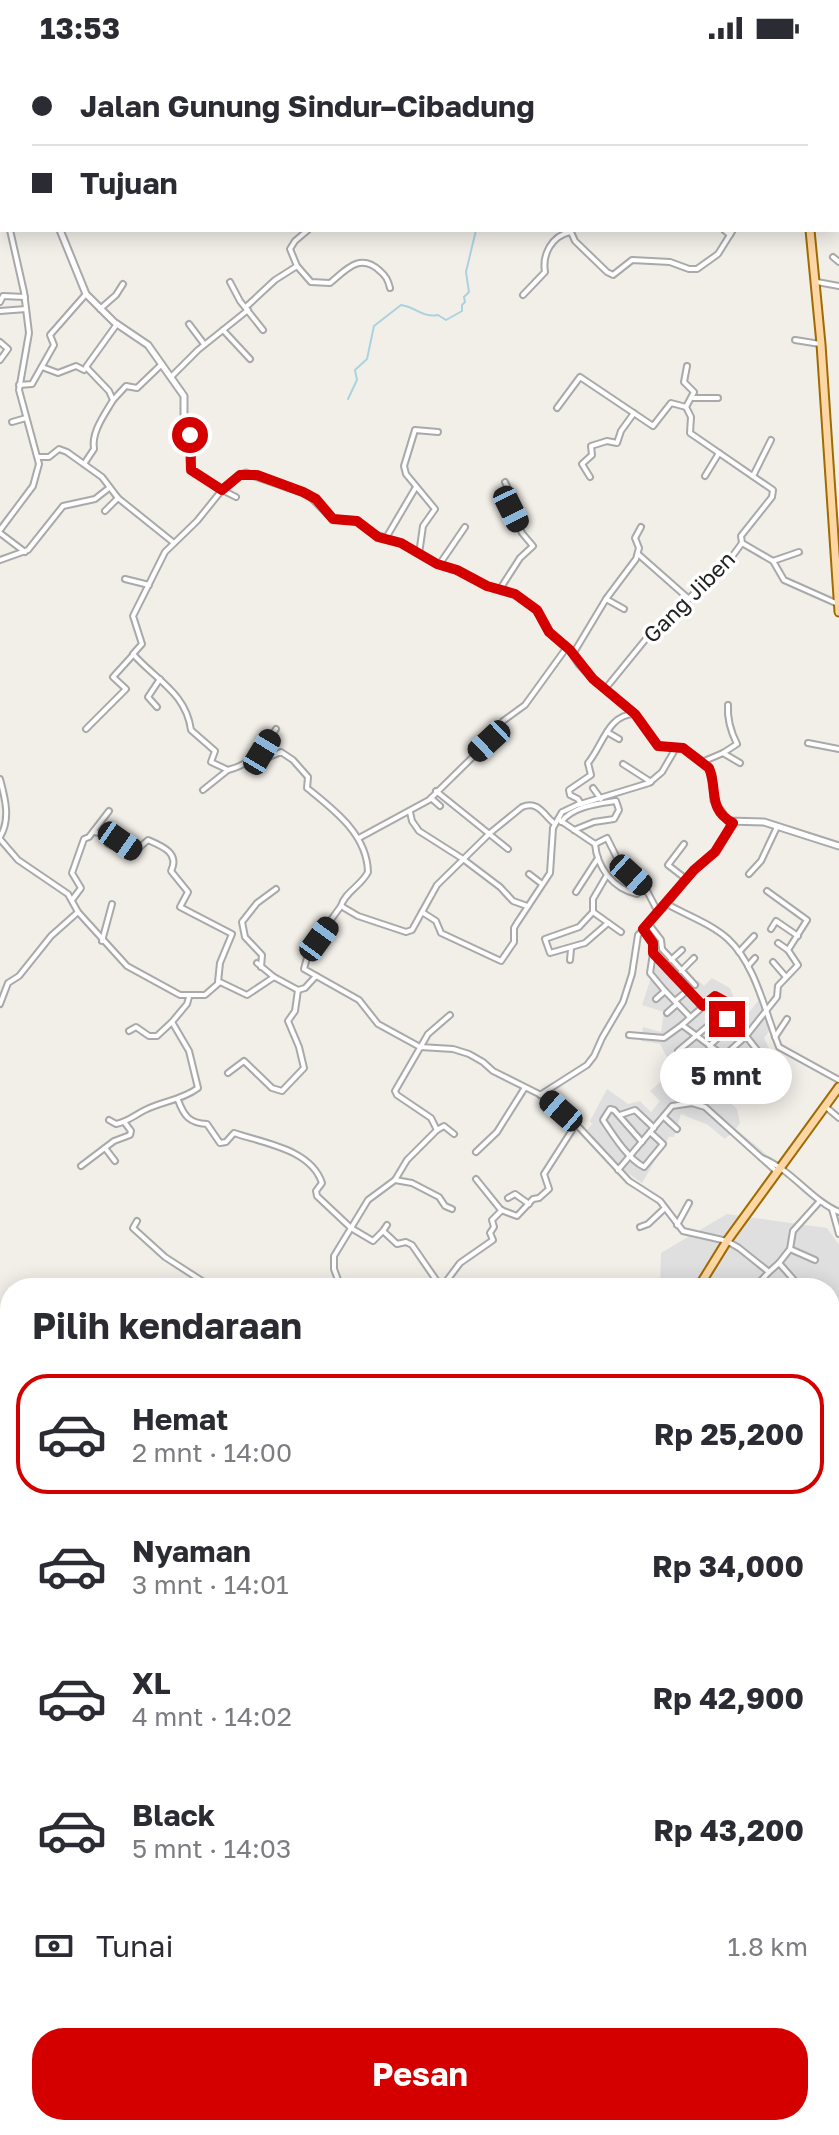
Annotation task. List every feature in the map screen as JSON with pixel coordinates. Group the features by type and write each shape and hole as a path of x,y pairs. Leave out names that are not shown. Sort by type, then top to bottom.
{"main road":[{"path":"810,232 836,523 839,612"},
{"path":"704,1278 727,1241 839,1087"}],"street":[{"path":"10,232 25,297 29,341 19,385 38,457 38,470 33,486 0,532 25,552"},
{"path":"61,232 86,294 117,324 144,341 185,398 184,414 192,442 191,470 236,497"},
{"path":"306,232 291,247 291,252 308,279 317,284 330,283 358,262 371,263 384,274 390,288"},
{"path":"523,295 545,272 545,252 567,232"},
{"path":"571,232 586,251 613,275 632,260 670,262 697,269 718,254 732,232"},
{"path":"833,257 839,262"},
{"path":"171,377 275,280 297,266"},
{"path":"230,282 240,301 263,330"},
{"path":"815,282 839,286"},
{"path":"100,309 123,284"},
{"path":"19,385 32,384 54,345 50,335 86,294"},
{"path":"0,302 3,296 25,297"},
{"path":"0,311 26,309"},
{"path":"87,371 86,366 117,324"},
{"path":"189,324 204,344"},
{"path":"223,330 250,359"},
{"path":"795,340 821,344"},
{"path":"0,342 8,349 0,360"},
{"path":"84,465 94,449 92,442 113,400 126,386 137,388 162,364"},
{"path":"42,367 58,373 76,366 87,371 109,391 113,400"},
{"path":"686,407 694,392 684,382 687,366"},
{"path":"557,408 580,377 653,426 671,403 686,407 691,417 690,433 753,476 771,440"},
{"path":"693,398 718,398"},
{"path":"590,477 582,464 592,455 591,446 607,441 617,443 621,431 634,413"},
{"path":"12,422 26,418"},
{"path":"419,554 423,526 435,509 404,470 414,432 438,432"},
{"path":"38,457 46,458 59,449 64,450 102,477 118,498 175,543"},
{"path":"705,476 719,453"},
{"path":"86,729 126,689 113,677 142,644 133,616 165,552 222,490 240,475 257,475 308,494 319,502 330,517 357,521 376,535 401,543 439,565 512,592 537,610 549,632 567,647 593,679 635,714 658,746 683,748 702,762 712,774 714,801 724,818 733,823 755,821 839,846"},
{"name":"Gang Jiben","path":"606,688 654,629 666,622 723,569 742,543 741,536 774,493 769,485 753,476"},
{"path":"500,589 520,558 533,546 522,533 511,509 515,503 505,482"},
{"path":"0,560 31,547 63,506 100,497 110,487"},
{"path":"386,538 416,487"},
{"path":"105,511 118,498"},
{"path":"439,565 465,527"},
{"path":"573,654 638,554 635,538 641,527"},
{"path":"742,543 773,561 784,580 839,604"},
{"path":"773,561 799,552"},
{"path":"638,554 689,599"},
{"path":"125,579 149,585"},
{"path":"606,599 624,609"},
{"path":"359,838 431,798 489,741 503,721 525,705 567,647"},
{"path":"133,654 180,698 190,718 191,730 215,751 212,763 228,770"},
{"path":"157,707 148,697 160,679"},
{"path":"702,762 737,744 730,732 728,705"},
{"path":"581,804 570,795 569,790 591,775 588,763 610,725 621,717 635,714"},
{"path":"203,790 228,770 245,764 262,752 276,729"},
{"path":"607,732 619,739"},
{"path":"808,743 839,749"},
{"path":"422,912 436,921 441,933 501,961 514,942 514,928 551,870 558,822 566,810 651,782 662,772 676,748"},
{"path":"262,752 269,757 281,752 293,760 308,777 307,788 335,808 359,838 364,850 368,872 361,884 341,901 341,906 308,952 303,967 359,1000 378,1024 420,1047 453,1049 475,1057 493,1071 540,1095 576,1124 634,1185 656,1197 687,1233 727,1241 769,1272"},
{"path":"723,753 740,763"},
{"path":"623,764 651,782"},
{"path":"0,779 7,809 5,828 0,838 18,860 65,891 102,941 136,972 164,988 189,997 207,994 218,982 220,963 232,934 180,907 188,892 171,871 173,855 162,846 148,840 134,852 120,841 112,846 101,833 93,832"},
{"path":"593,788 601,799"},
{"path":"436,791 508,849"},
{"path":"431,798 440,806"},
{"path":"558,822 567,814 588,806 616,801 619,810 614,819 594,822 574,830"},
{"path":"341,906 358,916 408,932 437,885 490,833 528,805 542,810 547,818 595,844 607,875 621,889 637,894 644,887"},
{"path":"72,900 82,887 72,873 84,839 109,811"},
{"path":"410,812 419,831 463,859 513,901 527,906"},
{"path":"540,1095 587,1065 594,1056 623,1002 632,974 638,935 686,879 715,852 733,823"},
{"path":"749,874 761,861 777,827"},
{"path":"595,844 607,838 620,864 644,887 658,912"},
{"path":"684,844 668,865 686,879"},
{"path":"576,892 598,858"},
{"path":"529,874 542,884"},
{"path":"607,875 593,899 593,912 579,927 545,939 550,953 571,949 593,937 608,923"},
{"path":"261,967 261,953 245,937 242,922 257,903 276,889"},
{"path":"767,891 807,920 788,950"},
{"path":"102,941 112,904"},
{"path":"667,904 723,935 739,952 748,966 779,1047 839,1080"},
{"path":"0,1004 8,983 19,976 51,936 78,912"},
{"path":"593,912 621,932"},
{"path":"771,929 776,921 798,936"},
{"path":"648,923 661,940 662,949 695,985"},
{"path":"643,929 653,943 650,973 690,1017"},
{"path":"739,952 754,936"},
{"path":"692,1103 724,1056 746,1036 779,994 778,986 798,965 788,950 778,943"},
{"path":"570,960 571,949"},
{"path":"671,960 682,950"},
{"path":"653,953 703,1006"},
{"path":"681,971 694,958"},
{"path":"748,966 755,958"},
{"path":"773,962 786,977"},
{"path":"257,963 298,990 305,988 316,976"},
{"path":"218,982 247,995 274,977"},
{"path":"228,1073 243,1061 272,1088 282,1091 304,1068 288,1021 296,1009 298,990"},
{"path":"667,1013 688,990"},
{"path":"656,999 665,991"},
{"path":"629,1035 664,1038 715,996 726,1002 727,1021 746,1036 757,1050 739,1067 721,1092 707,1082"},
{"path":"129,1031 136,1027 147,1035 157,1036 187,1004 189,997"},
{"path":"678,1051 727,1010"},
{"path":"437,1130 431,1118 395,1091 432,1029 450,1015"},
{"path":"775,1037 787,1019"},
{"path":"109,1120 116,1124 124,1122 147,1109 178,1100 199,1086 189,1051 172,1022"},
{"path":"682,1025 724,1056"},
{"path":"708,1046 731,1026"},
{"path":"476,1152 497,1132 524,1089"},
{"path":"178,1100 184,1115 196,1124 207,1124 220,1143 234,1133 301,1157 320,1176 322,1183 316,1195 351,1228 373,1241 387,1225"},
{"path":"618,1170 674,1105 692,1103 705,1107 762,1158 802,1183 820,1201 839,1212"},
{"path":"825,1106 839,1118"},
{"path":"620,1115 635,1110 663,1144 648,1166 639,1165 603,1120 610,1109 620,1115 642,1142"},
{"path":"663,1117 677,1129"},
{"path":"81,1166 117,1139 130,1135 131,1131 124,1122"},
{"path":"476,1179 502,1210 516,1216 549,1189 544,1174 576,1124"},
{"path":"337,1278 334,1256 368,1200 395,1180 407,1160 437,1130 444,1126 454,1134"},
{"path":"105,1148 115,1161"},
{"path":"395,1180 412,1183 439,1197 445,1206 452,1209"},
{"path":"508,1198 515,1194 529,1204"},
{"path":"763,1278 790,1249 793,1231 820,1201"},
{"path":"677,1225 689,1203"},
{"path":"640,1227 665,1208"},
{"path":"832,1209 839,1234"},
{"path":"450,1278 460,1263 493,1240 490,1233 494,1227 492,1220 502,1210"},
{"path":"137,1221 133,1228 155,1250 198,1278"},
{"path":"383,1231 397,1244 406,1242 412,1245 436,1278"},
{"path":"790,1249 815,1260"},
{"path":"779,1263 792,1278"}],"shaded area":[{"path":"654,950 689,988 698,980 704,986 712,978 730,988 736,1003 736,1018 742,1021 758,1001 770,1030 764,1038 769,1048 738,1071 723,1096 737,1109 740,1123 736,1129 772,1159 767,1165 731,1133 725,1139 708,1125 681,1114 674,1137 669,1137 642,1183 622,1169 587,1130 607,1089 628,1104 640,1101 651,1112 660,1101 650,1091 674,1070 660,1044 641,1041 643,1027 661,1032 664,1012 642,1005 651,978"},
{"path":"727,1214 827,1228 839,1245 839,1278 660,1278 661,1253"}],"waterway":[{"path":"348,399 357,380 355,370 367,359 374,326 401,305 446,320 462,311 464,297 469,292 466,272 476,232"}],"route":[{"path":"190,435 191,470 215,487 222,490 246,473 257,475 308,494 333,519 357,521 378,537 401,543 437,564 457,570 487,586 515,594 537,610 549,632 570,650 593,679 635,714 658,746 683,748 709,768 714,801 724,818 733,823 715,852 694,870 643,929 653,943 653,953 703,1006 715,996 727,1003 727,1019"}]}
